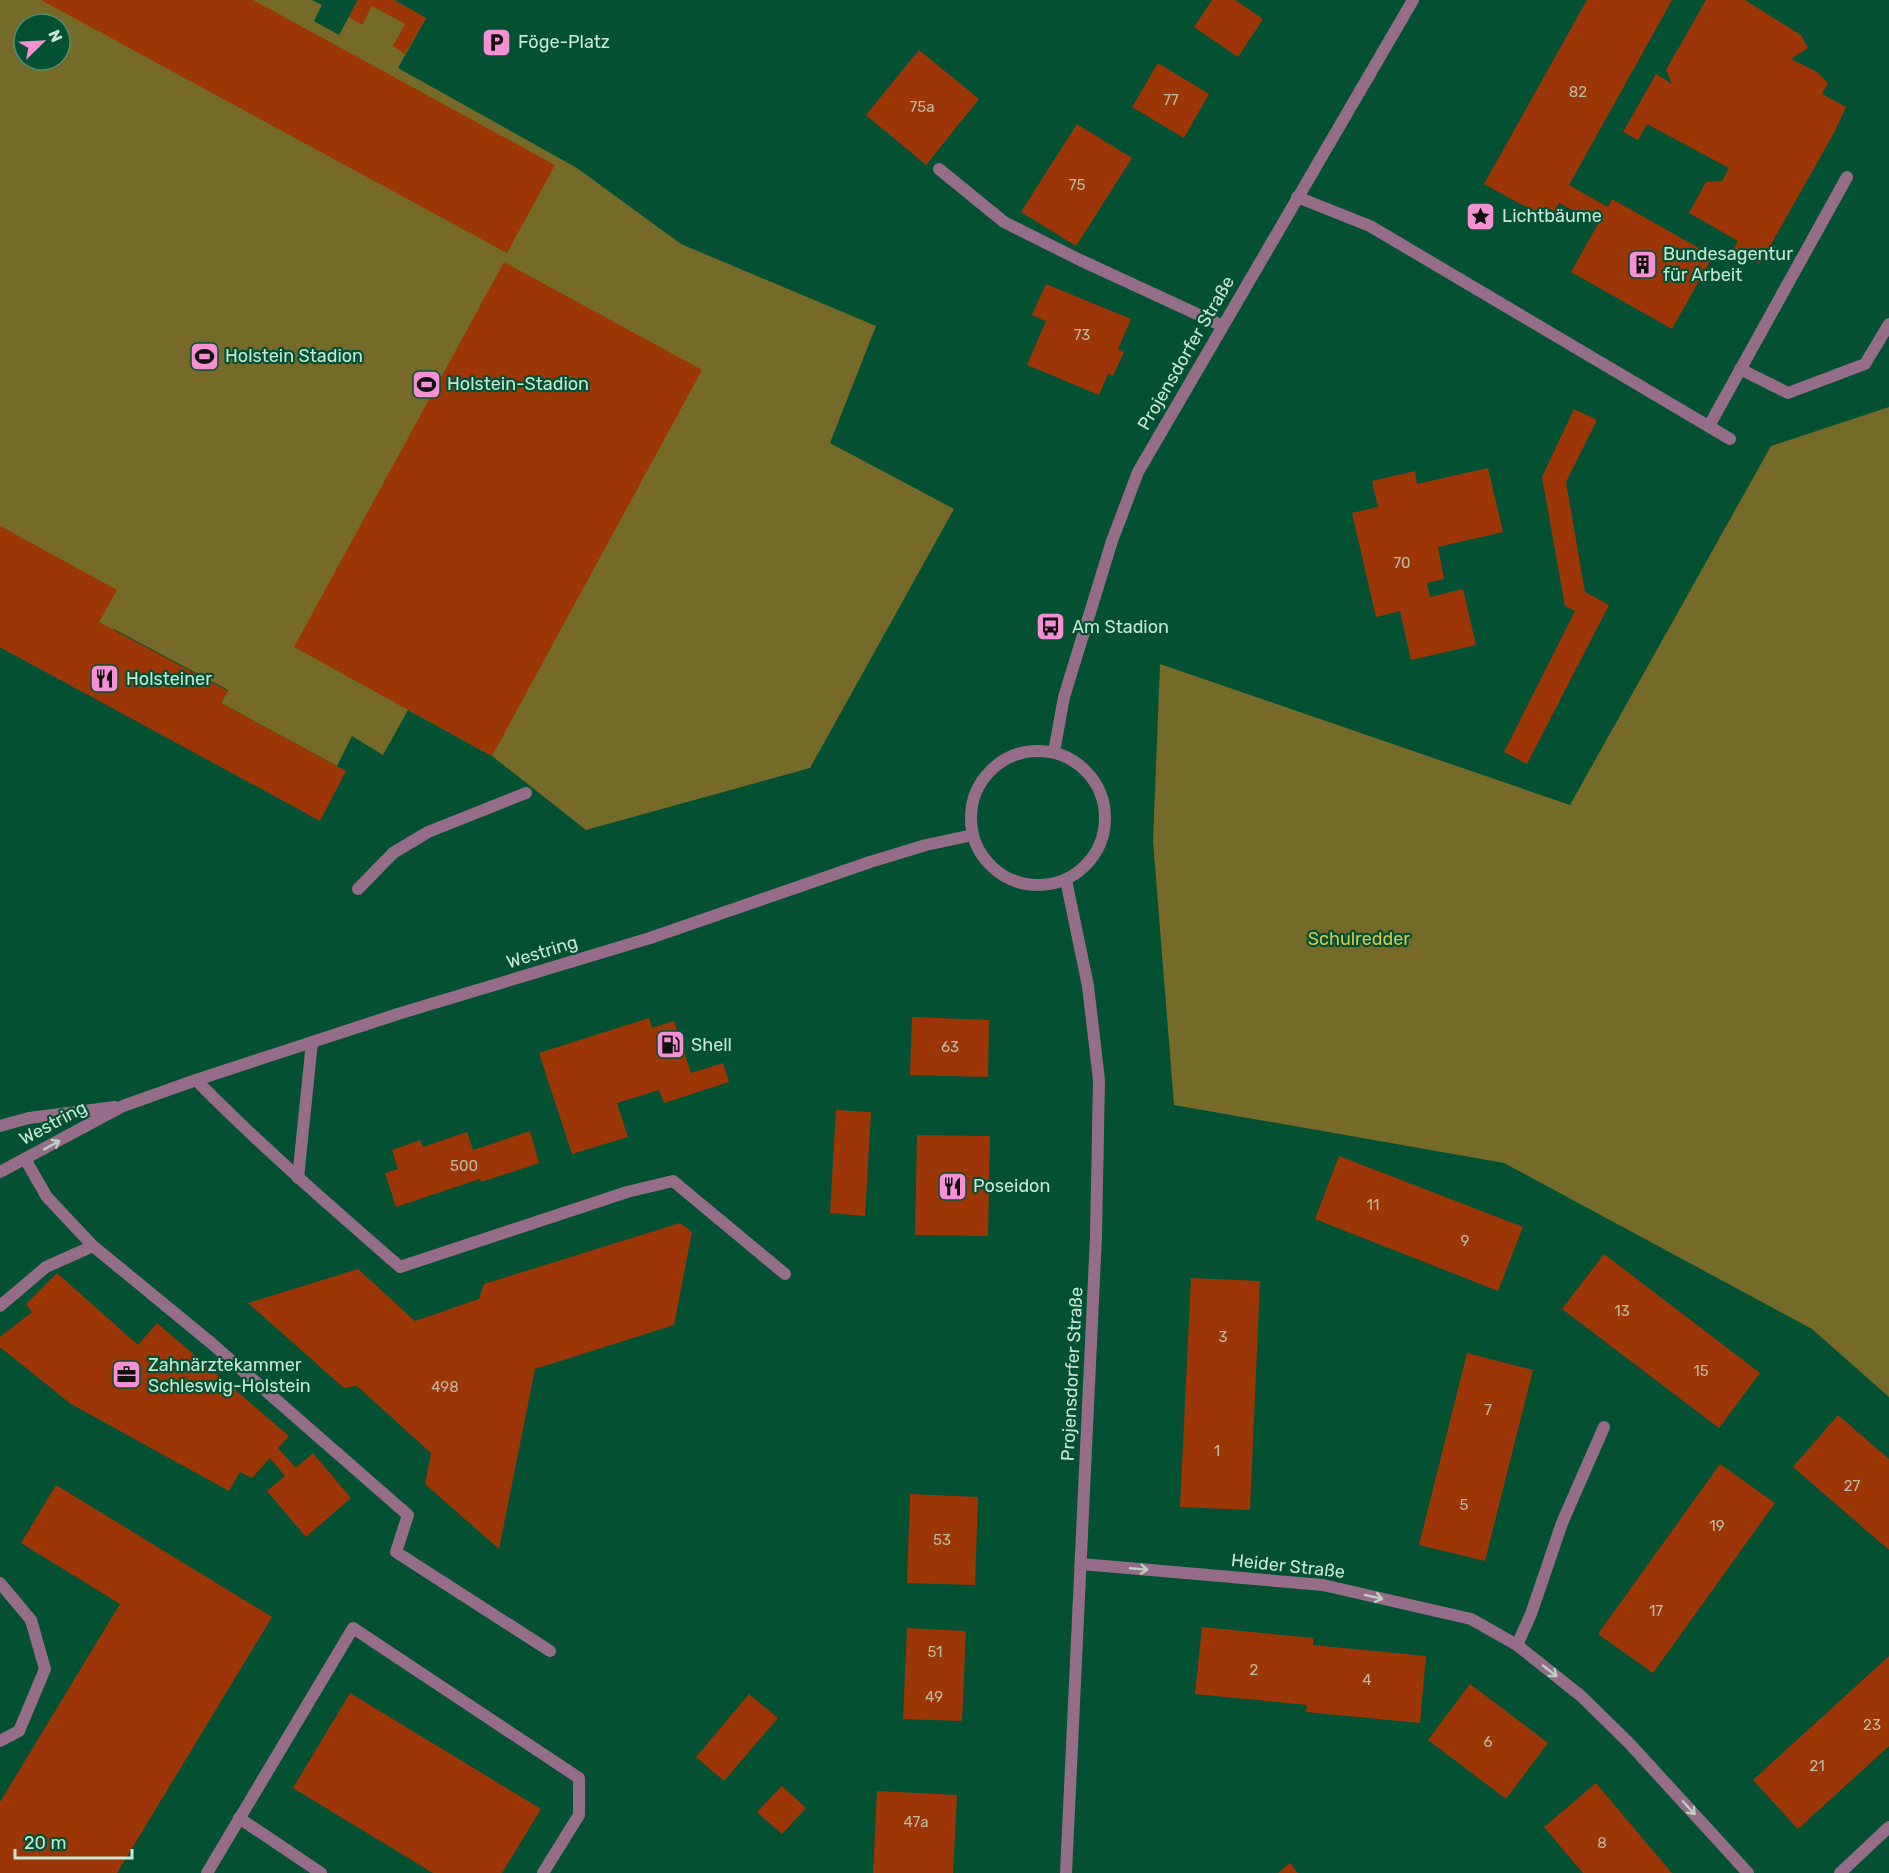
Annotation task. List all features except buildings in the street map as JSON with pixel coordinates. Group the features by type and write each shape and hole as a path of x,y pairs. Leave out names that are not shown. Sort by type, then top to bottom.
{"street":[{"name":"Projensdorfer Straße","path":"1054,752 1064,698 1112,541 1138,472 1413,0"},
{"path":"939,169 1004,222 1223,326"},
{"path":"1709,426 1847,177"},
{"path":"1297,196 1370,226 1730,439"},
{"path":"1740,369 1788,393 1865,364 1889,324"},
{"path":"1026,751 1054,752 1079,764 1098,784 1106,811 1103,839 1089,863 1066,880 1038,886 1009,879 986,861 973,835 971,807 981,781 1001,761 1026,751"},
{"path":"358,889 393,853 428,832 526,793"},
{"name":"Westring","path":"0,1172 123,1106 196,1080 650,938 870,862 926,845 973,835"},
{"name":"Projensdorfer Straße","path":"1066,880 1088,986 1099,1080 1096,1236 1066,1873"},
{"path":"298,1178 312,1042"},
{"path":"196,1080 239,1124 400,1267 627,1192 673,1181 784,1274"},
{"name":"Westring","path":"0,1126 29,1118 123,1106"},
{"path":"25,1159 47,1197 93,1246 210,1342 408,1515 396,1552 550,1651"},
{"path":"0,1306 46,1267 93,1246"},
{"path":"1517,1645 1531,1614 1562,1523 1604,1427"},
{"name":"Heider Straße","path":"1081,1564 1323,1585 1471,1619 1517,1645 1581,1696 1629,1743 1748,1873"},
{"path":"0,1583 31,1620 45,1669 20,1731 0,1741"},
{"path":"207,1873 353,1628 579,1778 579,1815 543,1873"},
{"path":"240,1818 321,1873"},
{"path":"1840,1873 1889,1827"}],"green space":[{"name":"Holstein-Stadion","path":"0,0 312,0 322,5 314,21 339,35 358,0 394,0 426,18 398,68 577,168 681,244 876,326 830,443 954,509 810,768 586,830 492,756 408,710 383,755 352,736 337,766 221,703 228,690 114,629 81,691 0,647"},
{"name":"Schulredder","path":"1889,407 1889,1397 1812,1329 1504,1163 1174,1105 1153,841 1160,664 1570,805 1771,446"}],"place":[{"name":"Föge-Platz","path":"497,42"},
{"name":"Lichtbäume","path":"1481,216"},
{"name":"Bundesagentur für Arbeit","path":"1642,264"},
{"name":"Holstein Stadion","path":"204,356"},
{"name":"Holstein-Stadion","path":"426,384"},
{"name":"Am Stadion","path":"1051,627"},
{"name":"Holsteiner","path":"105,679"},
{"name":"Shell","path":"670,1045"},
{"name":"Poseidon","path":"952,1186"},
{"name":"Zahnärztekammer Schleswig-Holstein","path":"127,1375"}]}
